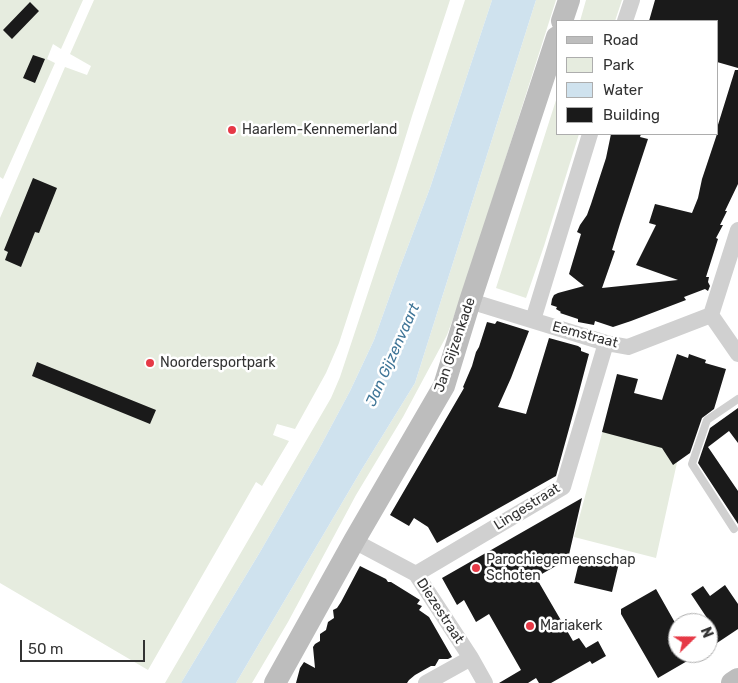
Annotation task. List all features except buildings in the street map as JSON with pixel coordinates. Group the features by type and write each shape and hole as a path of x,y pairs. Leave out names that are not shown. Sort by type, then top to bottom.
{"street":[{"path":"562,20 569,0"},
{"path":"625,20 632,0"},
{"name":"Jan Gijzenkade","path":"275,683 354,541 444,386 556,40"},
{"path":"533,320 590,135"},
{"path":"738,230 711,316 738,354"},
{"name":"Eemstraat","path":"470,301 606,343 628,347 711,316"},
{"name":"Lingestraat","path":"416,574 563,487 606,343"},
{"name":"Diezestraat","path":"354,541 416,574 471,658 485,683"},
{"path":"433,681 471,658"},
{"path":"732,683 738,679"}],"lane":[{"path":"734,529 692,464 707,420 738,399"}],"green space":[{"path":"0,0 83,0 61,49 53,44 47,59 55,63 3,179 0,177"},
{"name":"Noordersportpark","path":"94,0 450,0 339,343 326,373 295,429 277,424 273,435 289,441 262,486 256,482 148,670 0,583 0,218 65,67 87,75 91,66 70,54"},
{"path":"465,0 492,0 430,188 374,340 350,391 318,451 181,683 165,683 331,398 340,377"},
{"path":"536,0 556,0 464,289 447,335 403,417 356,495 288,622 252,683 236,683 415,383"},
{"path":"586,0 622,0 615,20 580,20"},
{"path":"556,100 556,135 579,135 544,246 526,298 496,288"},
{"path":"604,426 667,443 678,458 656,558 574,537"}],"water":[{"name":"Jan Gijzenvaart","path":"492,0 536,0 415,383 236,683 181,683 318,451 350,391 374,340 430,188"}],"place":[{"name":"Haarlem-Kennemerland","path":"232,130"},
{"name":"Noordersportpark","path":"150,363"},
{"name":"Parochiegemeenschap Schoten","path":"476,568"},
{"name":"Mariakerk","path":"530,626"}]}
